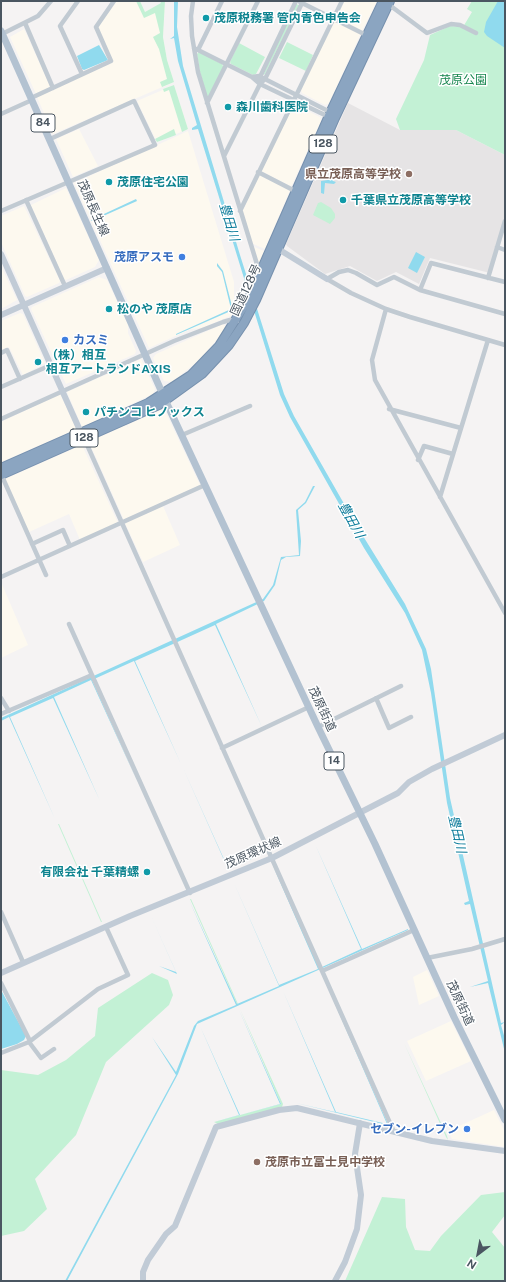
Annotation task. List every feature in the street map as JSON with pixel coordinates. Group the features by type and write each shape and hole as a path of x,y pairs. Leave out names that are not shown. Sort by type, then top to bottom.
{"highway":[{"name":"国道128号","path":"241,321 243,311 261,278 366,35 386,2"},
{"name":"国道128号","path":"275,246 295,191 386,2"},
{"name":"国道128号","path":"1,474 164,397 192,382 213,363 241,321 261,289 261,278"},
{"name":"国道128号","path":"1,468 83,435"}],"main road":[{"name":"茂原長生線","path":"2,33 164,397"},
{"name":"茂原街道","path":"164,397 454,1017 505,1120"}],"street":[{"path":"78,1 60,26 82,74"},
{"path":"1,114 111,61 96,27 114,1"},
{"path":"193,1 191,16 198,72 261,278"},
{"path":"196,49 222,1"},
{"path":"207,103 258,1"},
{"path":"240,211 342,1"},
{"path":"2,33 25,24 38,16 48,2"},
{"path":"300,2 366,35"},
{"path":"260,84 259,76 300,2"},
{"path":"224,156 260,84 265,79 300,2"},
{"path":"386,2 427,34 451,24 460,25 476,33"},
{"path":"25,24 53,88"},
{"path":"196,49 252,77 260,84 293,101 331,115"},
{"path":"252,77 259,76 296,94 331,115"},
{"path":"1,211 155,145 134,101 50,138"},
{"path":"258,172 295,191"},
{"path":"26,200 65,286"},
{"path":"488,278 505,221"},
{"path":"275,246 351,293 386,309 505,345"},
{"path":"497,247 505,250"},
{"path":"1,254 394,1132"},
{"path":"420,290 432,263 505,282"},
{"path":"1,315 107,268"},
{"path":"327,279 339,272 348,270 356,272 377,286 394,277 420,290 505,314"},
{"path":"386,309 375,347 372,369 375,380 389,409 505,613"},
{"path":"1,419 146,354 223,322 230,320 241,321"},
{"path":"440,497 488,340"},
{"path":"1,353 7,350 20,379"},
{"path":"1,388 51,365"},
{"path":"182,435 250,406"},
{"path":"389,409 461,428"},
{"path":"418,460 424,446 453,454"},
{"path":"1,474 46,575"},
{"path":"1,577 205,485"},
{"path":"32,544 63,530 70,546"},
{"path":"68,624 190,893"},
{"path":"1,714 92,676"},
{"path":"318,727 401,686"},
{"path":"1,698 9,711"},
{"path":"376,698 390,728 411,717"},
{"path":"222,748 309,707"},
{"name":"茂原環状線","path":"1,973 23,962 272,858 398,793 409,782 433,769 505,735"},
{"path":"1,912 23,962"},
{"path":"1,1053 29,1041 98,989 128,975 106,927"},
{"path":"322,971 414,930"},
{"path":"427,958 472,949 505,939"},
{"path":"1,982 29,1041 41,1058 54,1049"},
{"path":"143,1281 143,1272 148,1260 166,1234 176,1226 216,1128 286,1108 309,1111 443,1143 505,1151"},
{"path":"335,1281 345,1262 357,1229 361,1195 355,1154 360,1123"}],"shaded area":[{"path":"116,1 140,1 145,12 165,2 163,37 167,60 174,82 53,134 37,97 113,62 98,28"},
{"path":"344,1 377,1 362,31 336,18"},
{"path":"334,20 361,33 329,103 325,105 302,93 301,90"},
{"path":"24,29 50,86 49,88 36,94 10,37"},
{"path":"174,85 188,129 157,142 137,101"},
{"path":"348,103 400,130 456,130 505,155 505,219 490,273 430,258 419,284 396,272 377,281 350,266 325,274 287,246 286,244"},
{"path":"295,105 320,117 321,121 292,185 290,186 261,171 292,107"},
{"path":"79,129 98,166 73,177 56,139"},
{"path":"188,131 234,282 234,302 236,301 236,289 239,310 237,313 202,328 191,329 149,348 74,183"},
{"path":"259,175 290,190 265,249 251,243 242,212"},
{"path":"66,188 99,260 95,267 66,280 64,279 31,205"},
{"path":"24,206 60,281 59,283 27,297 25,296 1,242 1,216"},
{"path":"252,246 264,251 260,263 258,262"},
{"path":"1,266 17,300 1,309"},
{"path":"99,277 107,280 128,325 128,333 136,351 135,354 66,384 31,309 32,307"},
{"path":"20,313 23,314 45,363 23,375 9,347 1,350 1,321"},
{"path":"223,324 227,328 199,360 172,382 164,381 153,358 156,354"},
{"path":"141,359 155,389 153,394 82,427 67,392"},
{"path":"60,394 77,429 1,462 1,422"},
{"path":"160,410 166,413 200,485 124,520 89,442 126,425 129,429 127,425"},
{"path":"82,445 118,523 80,540 69,514 29,532 5,479"},
{"path":"163,506 180,545 143,562 125,523"},
{"path":"1,582 28,645 1,658"},
{"path":"427,970 439,996 419,1005 413,977"},
{"path":"451,1021 471,1061 426,1081 407,1041"},
{"path":"494,1110 505,1132 505,1147 452,1139 448,1131"}],"green space":[{"path":"136,1 140,1 145,12 161,3 160,1 165,1 163,37 167,60 174,82 162,87 160,82 167,79 159,49 153,37 160,33 155,13 144,18"},
{"name":"茂原公園","path":"472,1 505,1 505,155 456,130 400,130 396,119 424,60 430,35 450,26 463,27 472,12 467,9"},
{"path":"296,4 299,5 265,74 263,75"},
{"path":"287,42 313,55 306,71 279,58"},
{"path":"239,43 265,57 256,74 253,75 231,64 230,62"},
{"path":"199,52 222,64 224,68 209,96 207,96 200,72 197,54"},
{"path":"174,85 188,129 182,132 169,90 164,92 163,89"},
{"path":"174,129 176,135 157,142 155,139"},
{"path":"321,202 331,208 335,214 335,218 330,224 313,215 318,203"},
{"path":"59,824 102,922 101,922"},
{"path":"191,899 238,1004 237,1004"},
{"path":"152,973 168,980 173,995 169,1005 106,1062 76,1135 35,1179 47,1209 24,1231 1,1236 1,1070 38,1075 66,1060 95,1036 98,1008"},
{"path":"240,1009 283,1104 282,1107 218,1124 214,1122 281,1104"},
{"path":"404,1043 447,1136 448,1140 446,1137"},
{"path":"505,1192 505,1215 492,1232 505,1248 505,1281 345,1281 382,1197 405,1199 406,1227 415,1250 430,1251 441,1236 481,1195"}],"water":[{"name":"豊田川","path":"174,1 178,1 177,27 183,66 284,394 294,416 355,523 405,604 426,649 431,669 450,798 501,1023 505,1022 501,1025 505,1039 505,1053 488,983 470,987 488,981 470,904 465,905 464,903 469,901 447,803 431,693 422,650 405,613 364,548 290,417 280,395 198,129 192,130 192,128 197,125 178,61 174,38 170,39 174,36"},
{"path":"498,1 505,1 505,48 487,36 484,32 486,22"},
{"path":"99,45 108,60 84,70 82,69 77,56"},
{"path":"329,175 333,176 333,181 336,182 334,184 325,183 324,194 321,193 321,181 328,180"},
{"path":"136,199 137,201 92,221 91,220"},
{"path":"416,252 425,257 417,273 408,268"},
{"path":"217,263 223,271 233,310 176,335 231,309 222,272 217,266"},
{"path":"313,486 315,486 306,503 298,510 301,541 300,556 286,557 281,560 275,585 264,601 216,624 262,727 215,625 135,661 181,764 134,661 92,680 138,783 91,680 54,697 100,801 53,698 10,717 55,819 9,717 1,721 1,718 263,599 273,585 281,557 299,555 296,510 305,502"},
{"path":"183,768 228,868 267,852 228,869"},
{"path":"315,844 362,949 408,929 197,1024 178,1074 67,1281 65,1281 176,1075 152,1037 176,1072 194,1026 198,1021 236,1005 189,900 237,1004 279,986 234,883 279,985 318,969 273,866 322,967 361,949"},
{"path":"151,916 177,974 159,966 176,972"},
{"path":"322,974 388,1124 387,1125 296,1103 335,1112 283,991 336,1112 387,1124"},
{"path":"1,990 26,1036 24,1040 17,1044 1,1049"},
{"path":"239,1010 281,1104 214,1122 239,1115 200,1026 240,1115 280,1104"}],"place":[{"name":"茂原税務署 管内青色申告会","path":"206,18"},
{"name":"森川歯科医院","path":"228,107"},
{"name":"県立茂原高等学校","path":"409,174"},
{"name":"茂原住宅公園","path":"109,182"},
{"name":"千葉県立茂原高等学校","path":"343,200"},
{"name":"茂原アスモ","path":"182,257"},
{"name":"松のや 茂原店","path":"109,309"},
{"name":"カスミ","path":"65,340"},
{"name":"（株）相互 相互アートランドAXIS","path":"38,362"},
{"name":"パチンコ ヒノックス","path":"86,412"},
{"name":"有限会社 千葉精螺","path":"147,872"},
{"name":"セブン-イレブン","path":"467,1129"},
{"name":"茂原市立冨士見中学校","path":"257,1162"}]}
